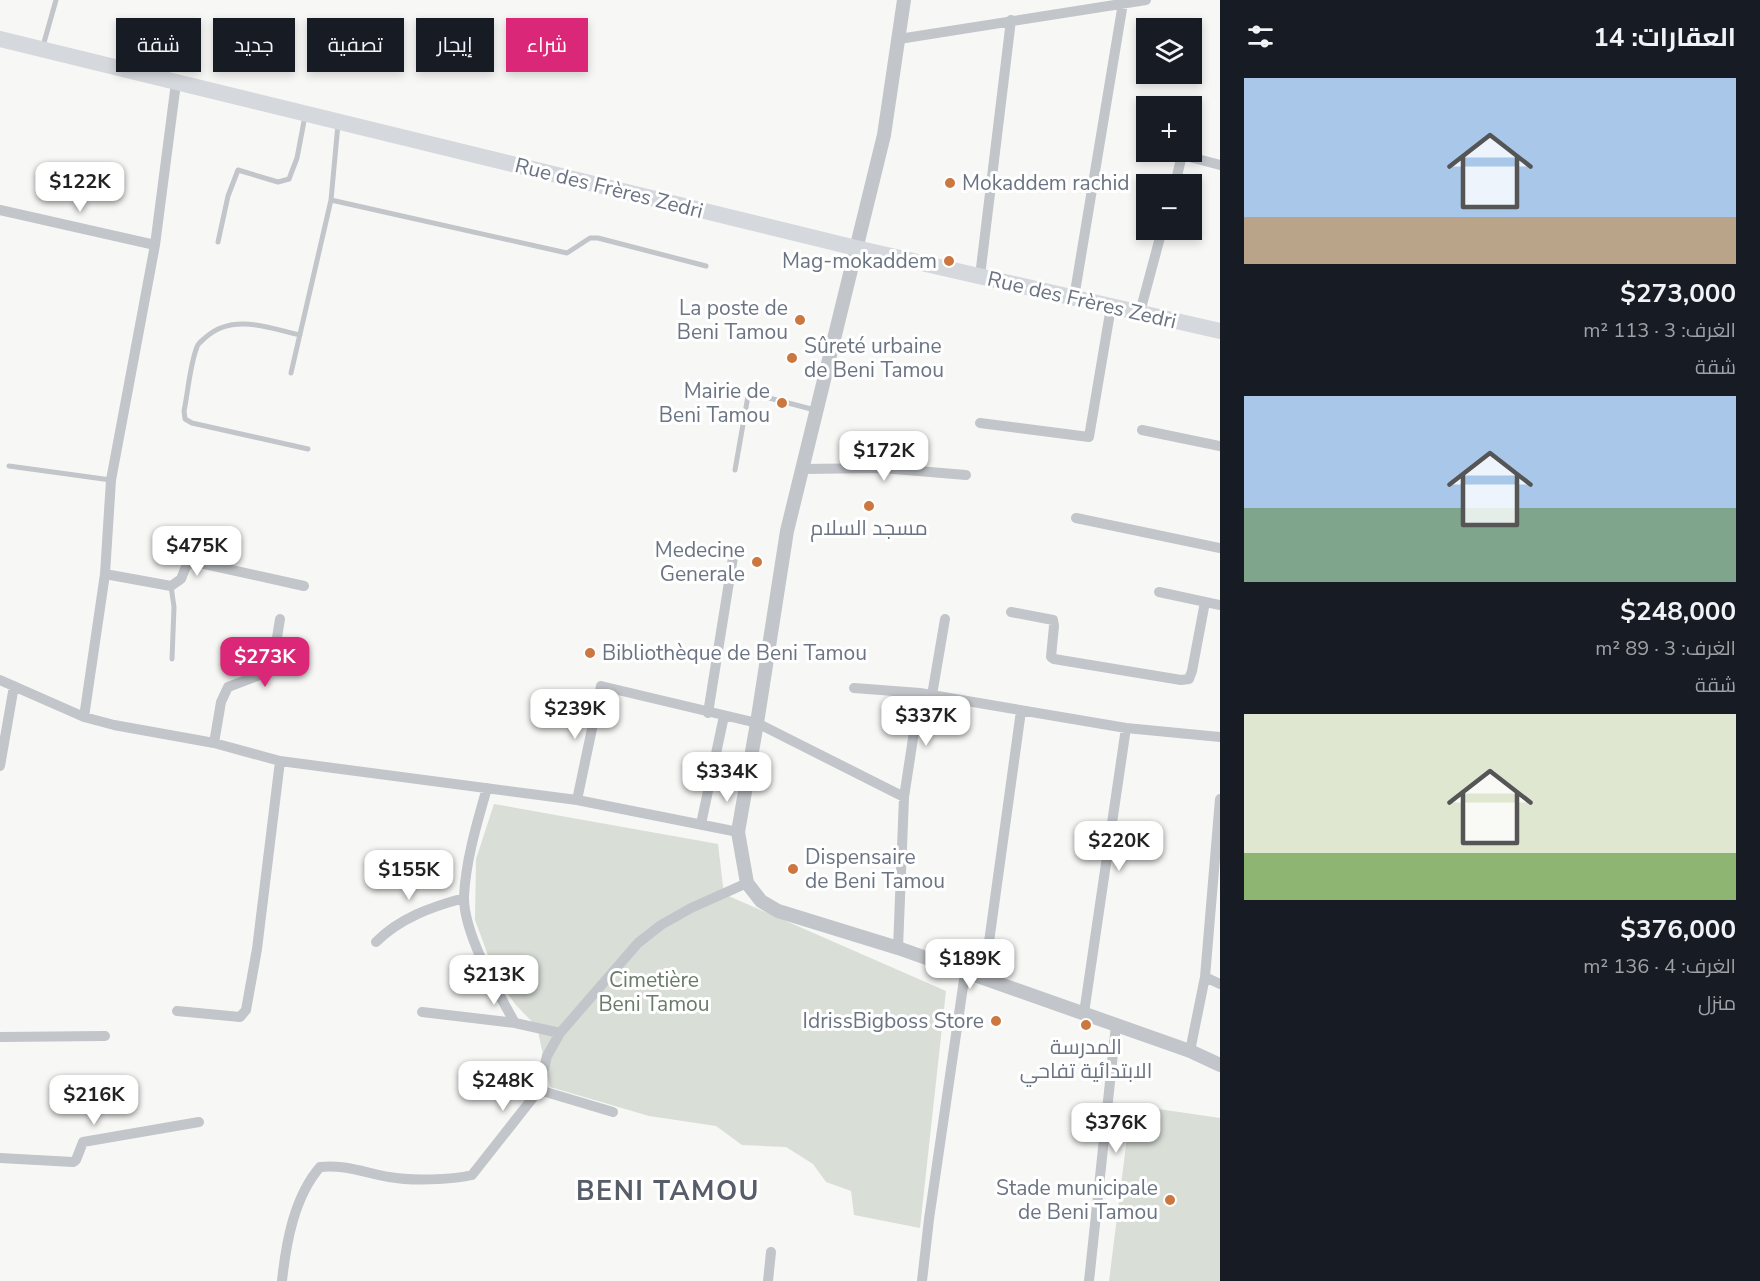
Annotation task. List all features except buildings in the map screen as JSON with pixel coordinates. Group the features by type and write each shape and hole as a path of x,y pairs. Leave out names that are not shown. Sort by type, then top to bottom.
{"main road":[{"name":"Rue des Frères Zedri","path":"0,39 856,248 1220,331"}],"street":[{"path":"903,0 884,135 787,531 758,723 738,832 747,883 761,901 778,911 898,948 1190,1051 1220,1065"},
{"path":"899,39 1146,0"},
{"path":"1074,298 1123,3"},
{"path":"980,276 1011,20"},
{"path":"84,717 105,574 111,480 155,244 176,83"},
{"path":"1177,174 1182,155 1220,165"},
{"path":"0,210 155,244"},
{"path":"1140,312 1159,240"},
{"path":"980,423 1089,437 1111,307"},
{"path":"1142,430 1220,446"},
{"path":"803,468 882,468 966,475"},
{"path":"1076,518 1220,548"},
{"path":"708,713 734,551"},
{"path":"105,574 171,586 181,579 187,564 200,563 304,586"},
{"path":"1159,592 1220,605"},
{"path":"1011,612 1053,620 1051,657 1054,659 1181,680 1189,679 1192,671 1205,602"},
{"path":"214,743 221,702 228,687 262,674 274,656 280,619"},
{"path":"898,948 904,798 926,694 945,620"},
{"path":"0,680 84,717 114,725 214,743 280,761 577,800 738,832"},
{"path":"0,766 14,686"},
{"path":"577,800 601,686 758,723 904,798"},
{"path":"854,687 926,694 1126,728 1220,737"},
{"path":"984,978 1022,711"},
{"path":"701,824 723,716"},
{"path":"1084,1013 1126,728"},
{"path":"177,1011 240,1017 246,1010 257,950 280,761"},
{"path":"487,788 472,842 464,898 470,931 490,979 514,1023"},
{"path":"1190,1051 1205,977 1215,896 1220,799"},
{"path":"282,1281 285,1252 300,1201 310,1179 320,1167 332,1166 392,1178 457,1179 472,1174 539,1090 547,1056 560,1033 638,943 661,925 691,908 747,883"},
{"path":"376,942 390,928 414,915 436,905 464,898"},
{"path":"922,1281 965,973"},
{"path":"1205,977 1220,984"},
{"path":"422,1012 514,1023 560,1033"},
{"path":"1089,1281 1116,1025"},
{"path":"0,1037 105,1036"},
{"path":"539,1090 613,1112"},
{"path":"0,1158 73,1162 83,1142 199,1122"},
{"path":"768,1281 771,1252"}],"lane":[{"path":"42,51 56,0"},
{"path":"218,242 228,195 238,170 278,182 289,179 297,158 306,115"},
{"path":"291,373 331,200 339,123"},
{"path":"331,200 567,253 590,238 598,238 705,266"},
{"path":"300,335 236,323 213,330 197,345 184,411 185,419 192,423 308,449"},
{"path":"735,470 750,393 817,410"},
{"path":"9,465 111,480"},
{"path":"171,586 174,607 172,659"}],"green space":[{"name":"Cimetière Beni Tamou","path":"494,804 718,844 724,894 946,991 920,1228 854,1215 851,1191 826,1182 813,1164 786,1147 742,1145 716,1126 649,1116 550,1087 537,1027 515,1004 495,974 475,920 476,859"},
{"name":"Stade municipale de Beni Tamou","path":"1131,1105 1220,1118 1220,1281 1109,1281"}],"place":[{"name":"Mokaddem rachid","path":"950,183"},
{"name":"Mag-mokaddem","path":"949,261"},
{"name":"La poste de Beni Tamou","path":"800,320"},
{"name":"Sûreté urbaine de Beni Tamou","path":"792,358"},
{"name":"Mairie de Beni Tamou","path":"782,403"},
{"name":"مسجد السلام","path":"869,506"},
{"name":"Medecine Generale","path":"757,562"},
{"name":"Bibliothèque de Beni Tamou","path":"590,653"},
{"name":"Dispensaire de Beni Tamou","path":"793,869"},
{"name":"IdrissBigboss Store","path":"996,1021"},
{"name":"المدرسة الابتدائية تفاحي","path":"1086,1025"},
{"name":"Stade municipale de Beni Tamou","path":"1170,1200"}],"district":[{"name":"BENI TAMOU","path":"668,1191"}]}
